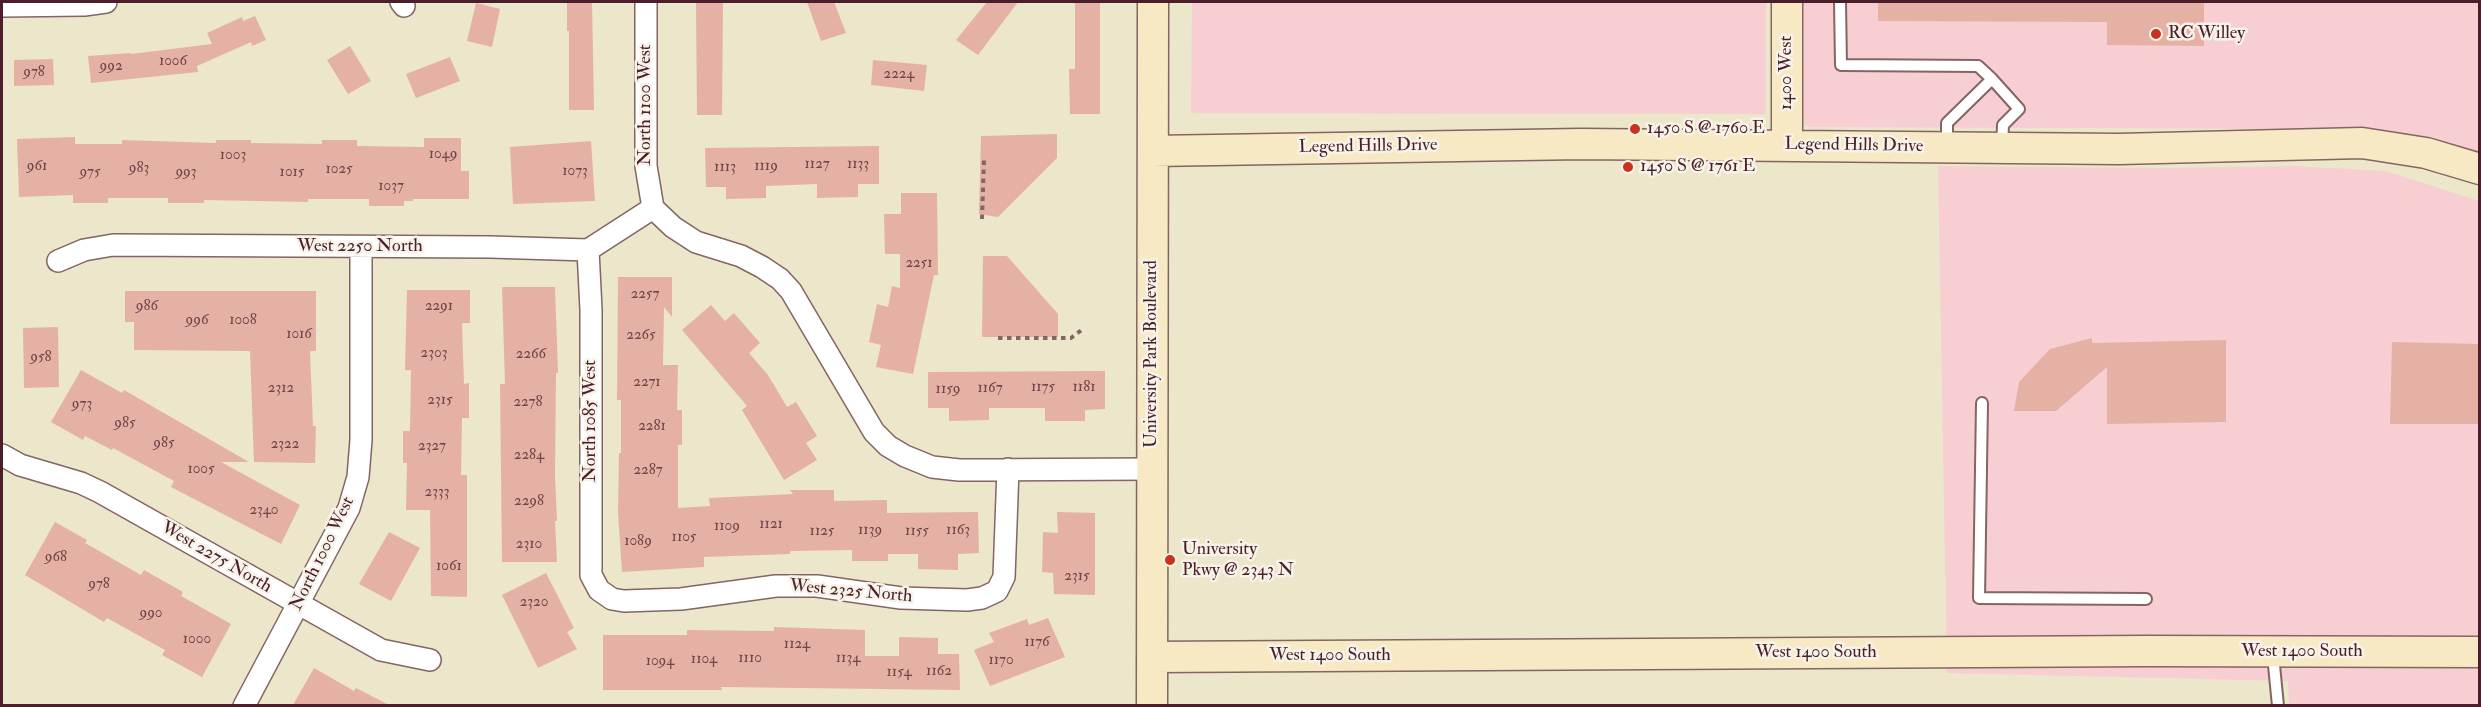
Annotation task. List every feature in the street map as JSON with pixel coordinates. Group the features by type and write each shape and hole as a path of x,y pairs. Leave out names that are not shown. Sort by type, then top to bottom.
{"street":[{"path":"2,6 84,5 106,2"},
{"name":"North 1100 West","path":"646,2 646,166 653,207"},
{"name":"University Park Boulevard","path":"1152,705 1153,2"},
{"name":"1400 West","path":"1787,2 1787,145"},
{"name":"Legend Hills Drive","path":"1153,151 1581,144 2119,149 2362,143 2427,153 2480,169"},
{"path":"588,250 653,207 673,227 696,242 741,256 762,267 780,279 791,291 874,432 888,446 932,467 959,470 1152,469"},
{"name":"West 2250 North","path":"58,261 84,250 113,245 490,247 588,250"},
{"name":"North 1000 West","path":"244,705 349,508 358,477 361,440 361,247"},
{"name":"North 1085 West","path":"588,250 591,310 591,575 599,590"},
{"name":"West 2275 North","path":"2,455 20,465 81,483 100,492 381,650 430,660"},
{"name":"West 2325 North","path":"599,590 612,598 624,601 681,599 776,586 817,586 901,598 966,600 982,598 997,591 1004,577 1008,469"},
{"name":"West 1400 South","path":"1152,657 2480,652"}],"lane":[{"path":"1840,2 1841,65 1978,66 2019,109 2003,125 2002,147"},
{"path":"1947,147 1947,123 1992,79"},
{"path":"1982,403 1980,598 2146,599"},
{"path":"2273,651 2278,705"}],"path":[{"path":"982,219 984,159"},
{"path":"998,338 1071,338 1083,329"}],"shaded area":[{"path":"1192,2 1766,2 1766,114 1191,113"},
{"path":"1799,2 2476,2 2480,5 2479,156 2339,130 2317,129 1810,127 1805,125 1800,117"},
{"path":"1938,166 2158,168 2294,166 2386,171 2479,201 2479,705 2289,705 2288,681 1947,673"}],"building":[{"path":"567,2 592,2 594,110 569,110"},
{"path":"696,2 723,2 722,115 697,115"},
{"path":"807,2 834,2 846,33 821,41"},
{"path":"987,2 1018,2 978,55 956,40"},
{"path":"1075,2 1100,2 1100,114 1070,114 1069,69 1075,69"},
{"name":"RC Willey","path":"1878,2 2204,2 2204,46 2107,45 2107,22 1878,21"},
{"path":"476,3 500,9 492,47 467,41"},
{"path":"255,16 266,40 252,46 251,42 197,66 198,72 91,83 88,56 131,54 212,44 207,33 242,17 243,21"},
{"path":"350,46 371,81 348,94 327,60"},
{"path":"450,57 460,81 416,98 406,74"},
{"path":"53,59 54,85 14,86 14,60"},
{"path":"873,60 927,65 924,91 871,85"},
{"path":"1057,134 1057,158 998,217 979,214 981,136"},
{"path":"75,137 75,144 122,144 122,140 216,143 216,140 251,140 251,143 322,144 322,140 357,140 357,146 424,147 424,138 461,138 461,171 469,171 469,199 413,199 413,201 404,201 404,206 369,206 369,199 308,199 308,202 204,200 204,203 168,203 168,198 108,198 108,203 73,203 73,195 19,197 17,139"},
{"path":"591,141 595,201 513,204 510,147"},
{"path":"879,146 879,184 858,184 858,197 817,198 817,184 766,186 766,198 726,199 726,187 706,187 705,148"},
{"path":"901,193 937,193 938,275 934,275 913,374 876,367 881,345 869,342 877,304 888,307 892,286 900,288 900,254 885,254 884,214 901,214"},
{"path":"983,256 1007,256 1058,314 1058,337 982,337"},
{"path":"618,277 672,277 672,317 664,307 663,365 678,365 677,410 682,410 682,445 678,445 678,508 710,506 709,498 793,494 790,490 834,490 834,501 887,500 887,513 978,512 979,553 958,554 958,570 918,569 918,554 888,554 888,561 852,561 852,550 790,551 790,554 704,557 704,567 622,572 618,513 621,400 617,400"},
{"path":"502,287 555,287 558,373 556,373 555,475 557,562 502,562 500,384 505,384"},
{"path":"407,290 470,290 470,323 462,323 464,384 469,383 469,418 462,418 461,475 467,475 467,597 431,596 430,510 406,510 407,463 403,463 403,431 410,431 411,370 405,370"},
{"path":"125,291 316,291 316,351 310,351 313,426 316,426 315,463 254,462 250,351 134,350 134,322 125,322"},
{"path":"711,305 725,321 734,313 760,343 749,353 768,375 787,407 796,402 817,436 806,443 817,460 784,480 742,410 747,406 682,330"},
{"path":"58,327 59,387 24,388 23,328"},
{"path":"2092,338 2092,343 2226,340 2226,422 2107,424 2107,367 2056,411 2014,411 2019,382 2050,349"},
{"path":"2392,342 2480,344 2480,424 2390,424"},
{"path":"81,370 122,393 124,390 249,462 221,462 300,505 281,544 171,487 174,481 113,448 112,450 85,436 83,440 51,422"},
{"path":"1105,371 1105,409 1085,410 1085,421 1045,421 1045,408 989,408 989,420 949,421 949,408 928,408 928,372"},
{"path":"1057,512 1095,513 1095,595 1054,594 1053,573 1042,572 1043,532 1058,533"},
{"path":"55,522 87,540 85,543 141,575 144,570 183,592 181,596 231,624 202,677 162,655 165,650 107,618 104,622 25,575"},
{"path":"389,532 420,548 391,601 359,584"},
{"path":"546,573 574,628 567,632 577,649 538,668 502,595"},
{"path":"1048,618 1065,657 990,686 974,650 994,642 989,633 1027,619 1029,625"},
{"path":"774,627 865,630 865,656 899,656 899,637 938,638 938,654 959,654 960,690 721,687 722,690 603,690 603,635 687,635 687,630 774,631"},
{"path":"314,668 354,691 356,688 389,705 293,705"}],"place":[{"name":"RC Willey","path":"2156,34"},
{"name":"1450 S @ 1760 E","path":"1635,129"},
{"name":"1450 S @ 1761 E","path":"1628,167"},
{"name":"University Pkwy @ 2343 N","path":"1170,560"}]}
